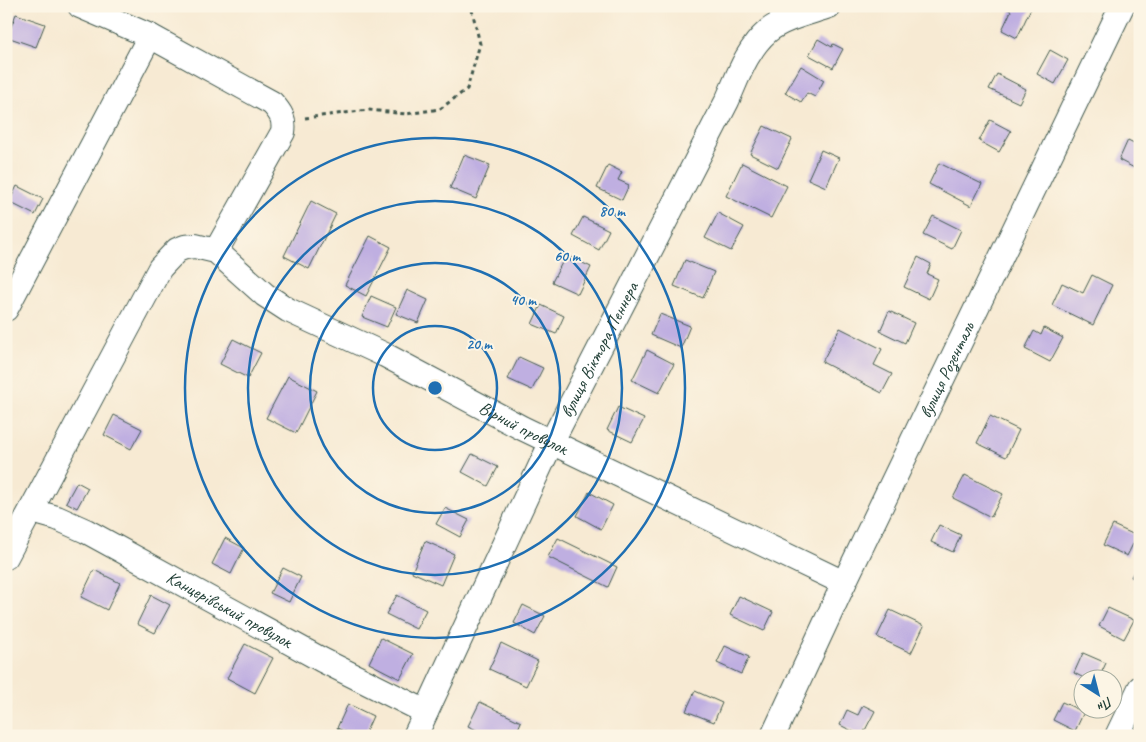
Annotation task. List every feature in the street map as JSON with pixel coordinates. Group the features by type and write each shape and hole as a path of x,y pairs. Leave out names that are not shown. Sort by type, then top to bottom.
{"street":[{"path":"6,557 160,268 172,254 185,247 195,246 216,252 283,132 284,120 272,103 150,36 80,6"},
{"name":"вулиця Віктора Пеннера","path":"415,736 552,441 727,101 746,59 769,31 787,21 829,6"},
{"name":"вулиця Розенталь","path":"773,736 844,583 1122,6"},
{"path":"6,309 150,36"},
{"name":"Вірний провулок","path":"216,252 265,295 288,310 385,355 491,413 844,583"},
{"path":"6,519 19,518 32,511"},
{"name":"Канцерівський провулок","path":"32,511 57,518 86,531 322,660 426,712"},
{"path":"1117,736 1140,688"}],"path":[{"path":"284,120 369,110 406,114 440,109 467,89 480,44 471,6"}],"building":[{"path":"1002,6 1032,6 1017,38 1002,30 1011,11"},
{"path":"16,14 45,24 36,47 7,37"},
{"path":"818,39 832,47 833,44 843,49 833,68 809,55"},
{"path":"1050,50 1068,60 1055,84 1037,74"},
{"path":"801,66 824,80 815,97 807,93 801,102 785,93"},
{"path":"997,74 1026,89 1019,103 989,89"},
{"path":"990,120 1011,131 999,152 979,141"},
{"path":"764,126 792,139 778,168 750,154"},
{"path":"1128,140 1140,146 1140,171 1119,160"},
{"path":"821,150 839,158 826,187 808,179"},
{"path":"464,155 490,165 476,199 450,188"},
{"path":"742,163 787,186 771,218 726,196"},
{"path":"939,163 982,184 971,206 929,184"},
{"path":"608,165 622,172 618,180 629,185 622,200 597,188"},
{"path":"17,186 43,199 35,215 9,202"},
{"path":"311,201 336,214 309,269 284,256"},
{"path":"718,213 744,227 731,251 705,238"},
{"path":"933,216 961,230 952,249 923,235"},
{"path":"583,217 609,230 599,250 573,236"},
{"path":"370,236 391,247 366,296 345,285"},
{"path":"566,255 591,267 578,294 552,282"},
{"path":"918,257 931,264 927,274 938,279 929,299 904,287"},
{"path":"685,260 714,272 703,298 674,286"},
{"path":"1092,275 1112,285 1093,325 1052,305 1062,283 1083,293"},
{"path":"407,290 428,300 418,323 396,314"},
{"path":"371,296 396,307 387,327 362,317"},
{"path":"541,305 564,316 556,334 532,324"},
{"path":"889,311 914,323 905,343 880,331"},
{"path":"660,314 690,326 681,348 651,335"},
{"path":"840,328 882,349 874,365 892,374 882,393 822,362"},
{"path":"1044,328 1063,338 1050,362 1025,349 1034,331 1041,335"},
{"path":"233,339 261,353 248,378 220,364"},
{"path":"647,350 674,364 659,393 632,380"},
{"path":"519,357 543,368 532,390 508,379"},
{"path":"288,376 317,391 296,433 266,418"},
{"path":"618,407 644,419 632,442 607,430"},
{"path":"114,415 142,429 131,449 104,435"},
{"path":"990,416 1019,430 1006,457 977,443"},
{"path":"472,454 498,467 488,486 462,472"},
{"path":"965,475 1003,494 991,517 953,498"},
{"path":"77,482 88,488 77,508 66,502"},
{"path":"589,492 613,505 601,529 577,516"},
{"path":"445,508 469,520 460,537 436,524"},
{"path":"939,525 961,535 953,552 931,542"},
{"path":"1113,525 1137,536 1127,556 1103,545"},
{"path":"225,538 244,548 231,574 212,564"},
{"path":"558,538 617,567 608,587 548,557"},
{"path":"425,541 454,554 441,585 412,572"},
{"path":"1140,560 1140,581 1131,577"},
{"path":"283,568 301,577 289,602 270,593"},
{"path":"94,570 120,583 107,610 81,597"},
{"path":"151,595 170,605 155,633 137,624"},
{"path":"397,595 426,610 416,629 386,614"},
{"path":"739,596 773,612 764,631 730,615"},
{"path":"523,605 545,616 535,635 514,623"},
{"path":"1108,608 1134,620 1124,639 1099,626"},
{"path":"890,610 924,626 911,653 877,637"},
{"path":"381,638 413,654 400,679 369,663"},
{"path":"501,643 538,661 526,686 489,669"},
{"path":"245,644 273,658 255,693 227,678"},
{"path":"725,646 749,657 741,674 717,663"},
{"path":"1083,653 1106,663 1103,670 1075,670"},
{"path":"695,691 722,703 714,722 686,711"},
{"path":"480,702 521,722 515,736 489,736 468,726"},
{"path":"1062,702 1074,707 1074,720 1080,720 1075,731 1053,720"},
{"path":"348,704 373,716 364,736 354,736 337,728"},
{"path":"863,705 875,711 862,736 840,725 847,710 858,715"}]}
